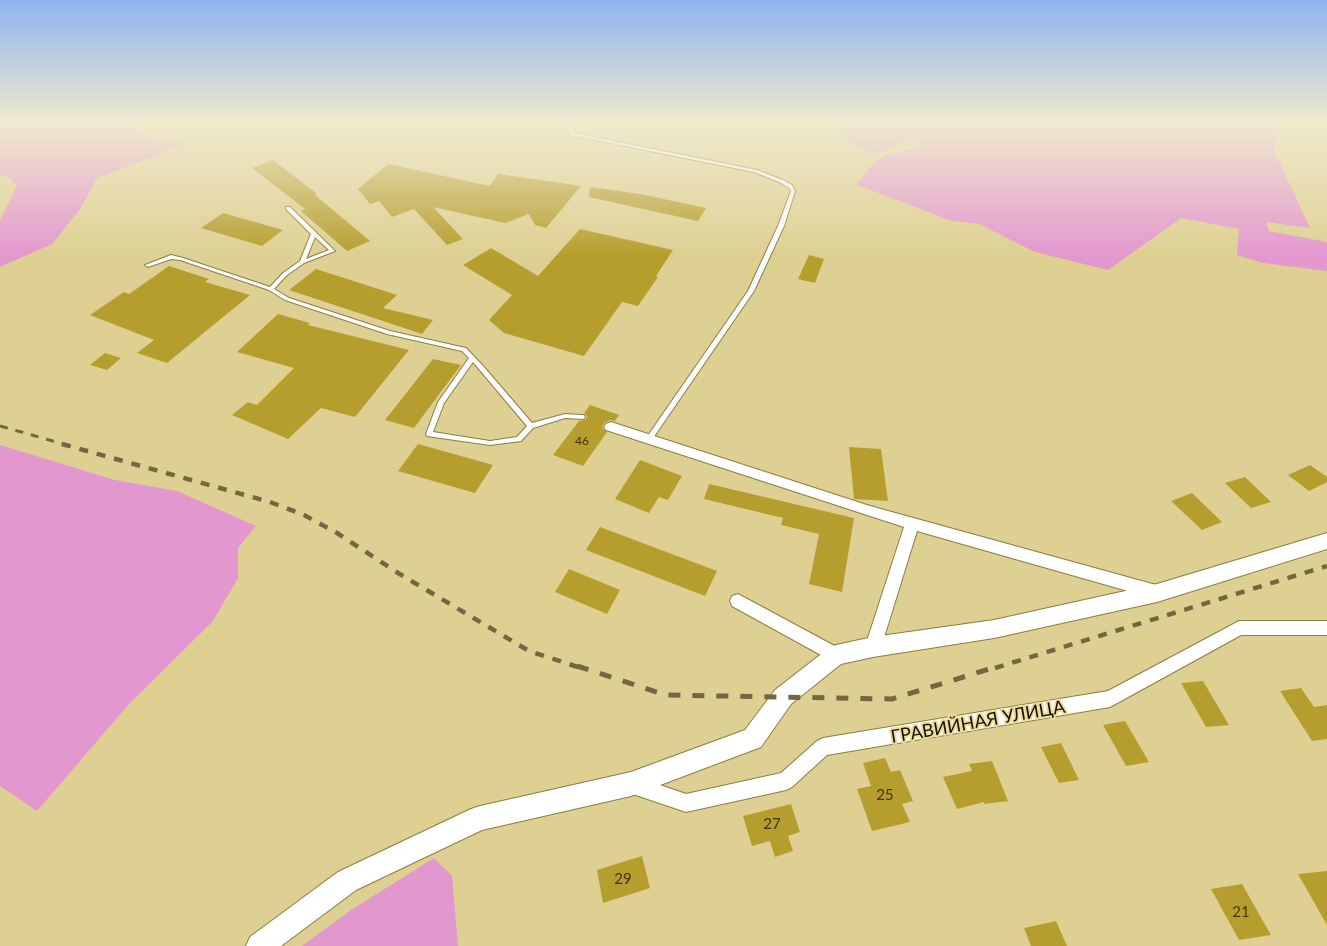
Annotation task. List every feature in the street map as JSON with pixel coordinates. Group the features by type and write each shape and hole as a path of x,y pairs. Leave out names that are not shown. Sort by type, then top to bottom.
{"street":[{"path":"611,427 870,512 1157,593"},
{"path":"873,647 912,524"},
{"path":"259,946 347,881 480,818 631,784 753,739 782,697 836,655 873,647 994,629 1157,593 1327,541"},
{"path":"738,601 836,655"},
{"name":"ГРАВИЙНАЯ УЛИЦА","path":"631,784 686,804 786,781 823,747 1110,699 1239,628 1327,628"}],"lane":[{"path":"649,439 751,290 781,226 793,191 790,186 782,181 736,168"},
{"path":"271,289 285,274 302,262 332,251 288,208"},
{"path":"302,262 314,233"},
{"path":"148,265 176,258 271,289 287,299 388,333 464,349 531,426"},
{"path":"473,358 441,402 428,434 490,443 519,439 531,426 564,416 582,417"}],"shaded area":[{"path":"0,168 123,168 97,178 80,209 52,244 0,267 0,221 17,185 6,176 0,176"},
{"path":"869,168 1282,168 1310,228 1266,222 1269,231 1327,242 1327,271 1263,263 1237,255 1239,229 1181,218 1108,270 1035,252 979,224 952,221 857,185"},
{"path":"0,445 115,480 177,491 256,526 238,548 238,578 213,621 129,704 37,811 0,786"},
{"path":"434,858 452,876 458,946 302,946 351,910"}],"building":[{"path":"252,168 284,168 317,194 315,195 370,241 347,251 301,211 305,209"},
{"path":"383,168 407,168 490,186 498,174 581,186 546,228 535,225 529,214 505,223 433,207 463,239 447,245 414,209 392,217 379,201 370,204 358,189"},
{"path":"590,187 640,194 706,208 698,221 589,197"},
{"path":"223,213 283,230 262,246 201,228"},
{"path":"580,229 673,250 656,276 658,277 638,306 622,302 584,356 504,333 489,320 512,295 463,265 491,248 538,276"},
{"path":"809,255 824,259 815,283 798,279"},
{"path":"169,266 209,279 205,282 250,295 167,363 137,353 154,340 90,315 124,292 129,294"},
{"path":"316,269 397,295 383,308 433,320 422,334 289,290"},
{"path":"278,314 310,323 308,325 409,350 355,417 321,408 288,439 232,415 248,402 257,405 294,368 237,352"},
{"path":"105,353 121,358 107,370 90,365"},
{"path":"433,359 461,365 414,428 385,420"},
{"path":"590,405 619,415 615,421 610,420 604,423 602,428 607,432 583,466 553,455 579,421 586,420 587,416 584,413"},
{"path":"418,444 493,465 475,493 398,471"},
{"path":"849,447 881,449 888,501 854,499"},
{"path":"640,460 682,476 668,500 659,497 649,513 615,499"},
{"path":"1310,465 1327,477 1327,482 1309,491 1288,475"},
{"path":"1245,477 1271,502 1251,508 1225,483"},
{"path":"709,484 854,518 842,592 809,584 819,534 781,525 783,518 704,499"},
{"path":"1192,493 1222,522 1202,530 1171,501"},
{"path":"600,527 717,571 705,596 586,550"},
{"path":"569,569 620,590 607,614 555,592"},
{"path":"1203,681 1229,725 1206,727 1181,683"},
{"path":"1301,688 1314,707 1327,705 1327,739 1312,741 1280,691"},
{"path":"1125,721 1149,762 1126,766 1103,725"},
{"path":"1061,743 1079,780 1059,783 1041,747"},
{"path":"885,758 891,772 900,770 913,801 902,804 910,822 872,831 857,789 871,786 863,763"},
{"path":"992,761 1008,801 984,804 984,802 957,809 943,777 972,771 969,764"},
{"path":"791,804 800,832 788,836 793,851 775,857 770,841 752,846 743,816"},
{"path":"642,856 650,888 603,903 597,870"},
{"path":"1327,871 1327,925 1298,874"},
{"path":"1242,884 1271,935 1239,940 1211,889"},
{"path":"1056,921 1067,946 1031,946 1024,928"}],"railway":[{"path":"0,426 67,445"},
{"path":"62,444 270,502 304,515 337,533 398,573 529,651 581,668"},
{"path":"995,668 1327,566"},
{"path":"577,666 666,695 892,699 999,666"}]}
